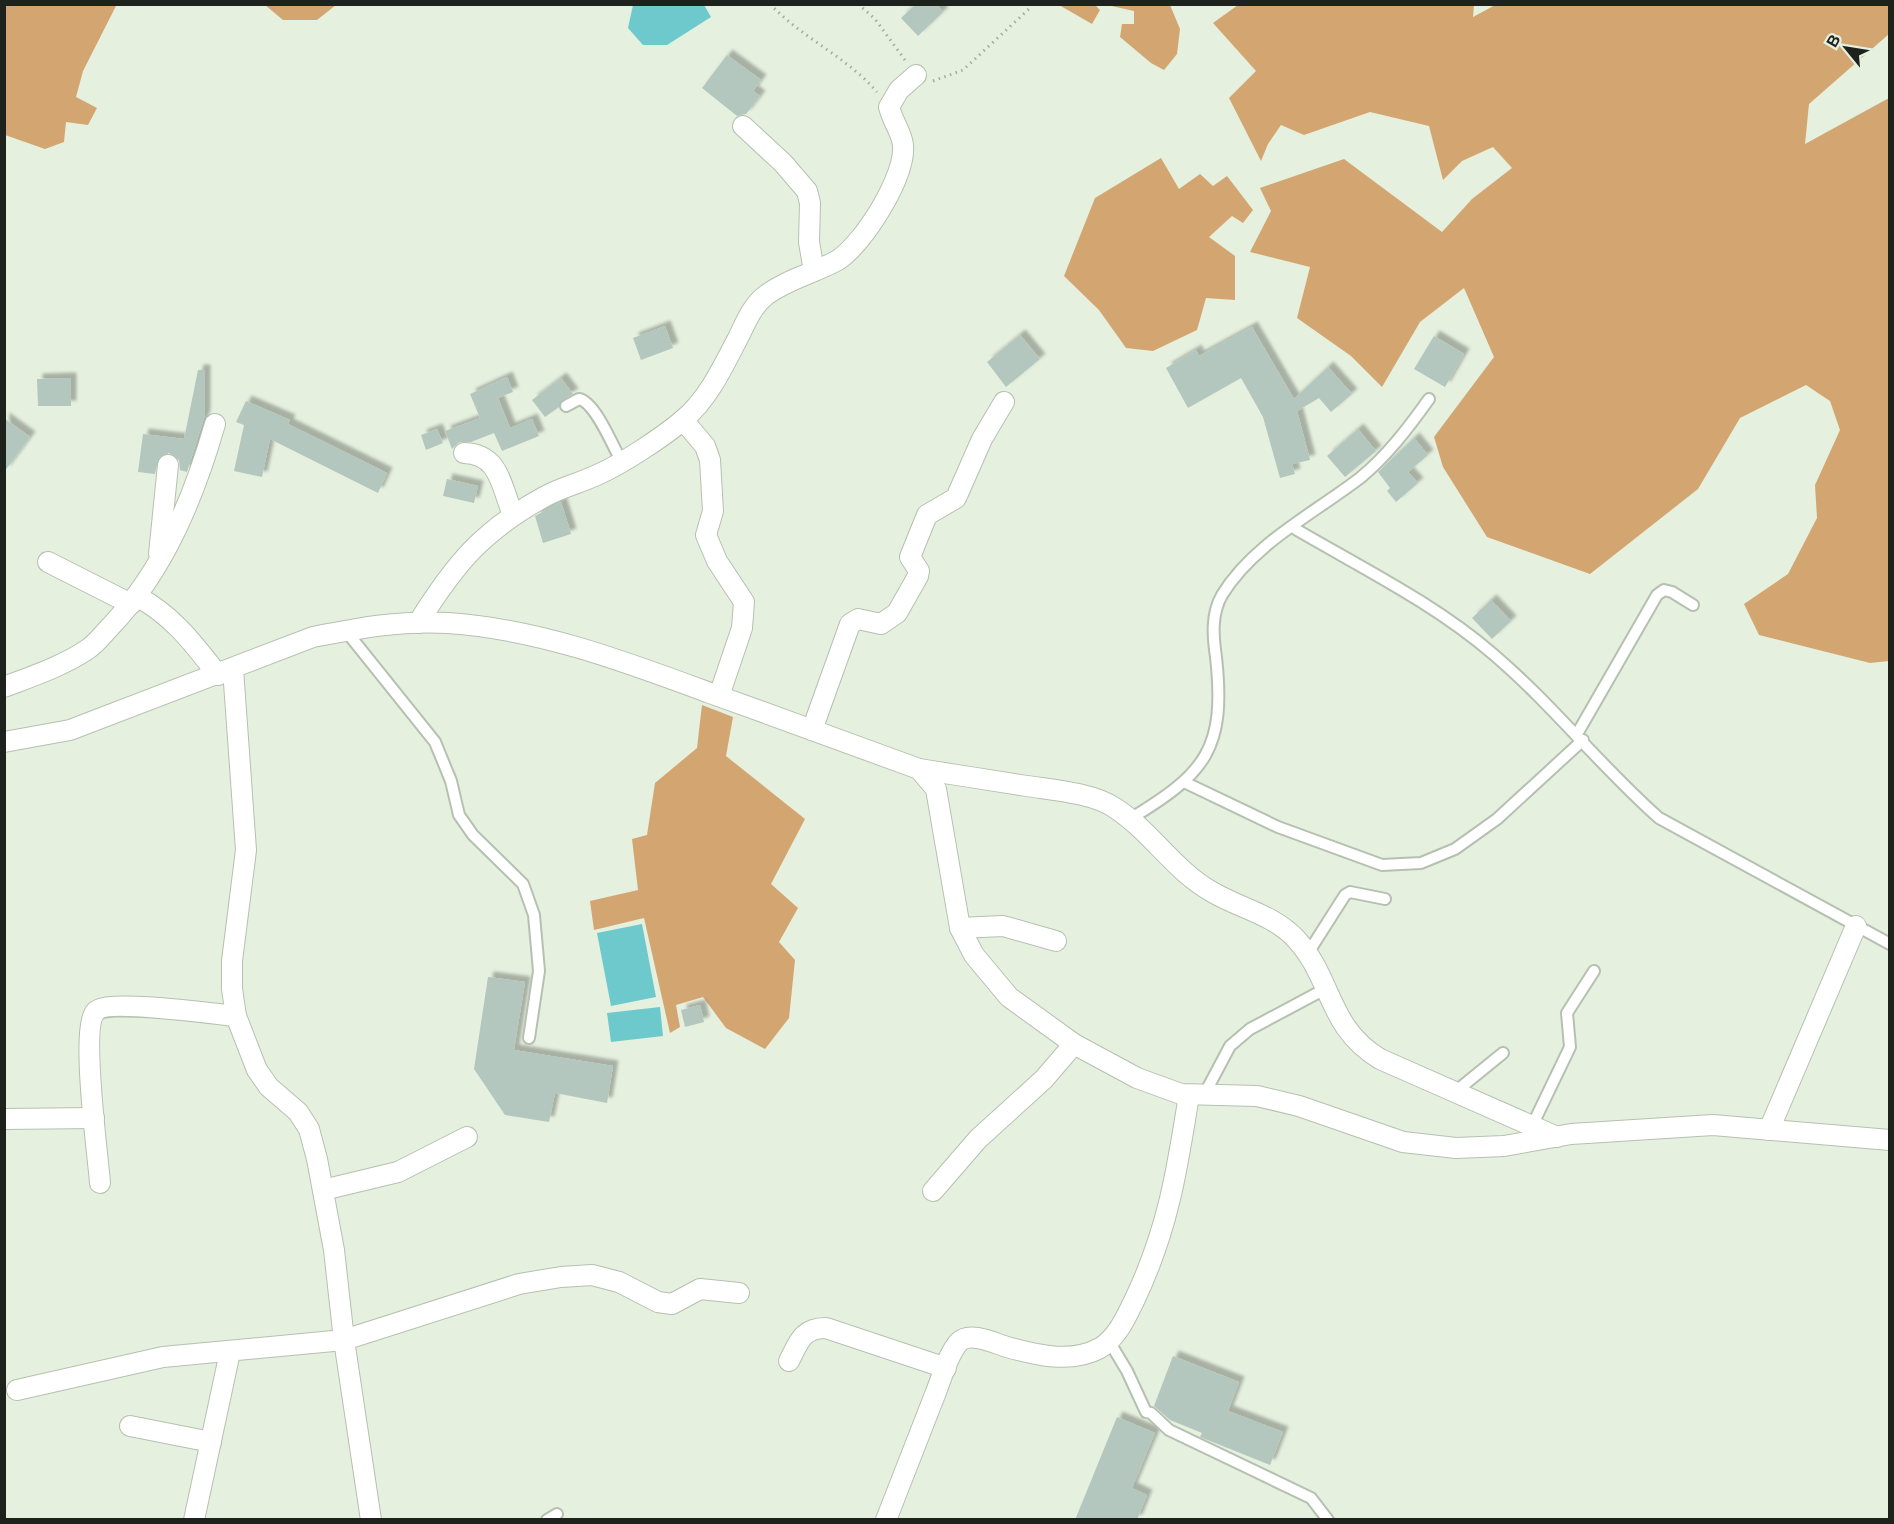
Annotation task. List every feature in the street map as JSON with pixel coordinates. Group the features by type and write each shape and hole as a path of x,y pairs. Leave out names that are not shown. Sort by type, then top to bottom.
{"street":[{"path":"418,623 448,576 467,553 513,515 547,495 600,474 683,420 714,384 750,314 764,296 839,259 862,239 880,212 904,158 903,142 889,107 899,90 916,75"},
{"path":"743,126 783,164 807,191 810,203 809,242 814,271"},
{"path":"812,730 850,624 858,619 881,624 897,613 918,576 919,571 910,557 922,524 931,512 956,498 982,439 1004,402"},
{"path":"683,420 705,446 710,460 713,511 706,535 717,561 744,602 742,628 719,696"},
{"path":"4,687 46,671 90,647 134,601 158,562 190,501 215,424"},
{"path":"464,453 483,455 492,462 513,515"},
{"path":"158,562 168,465"},
{"path":"48,562 166,614 225,672 246,850 232,961 232,989 236,1016 257,1070 269,1088 298,1112 309,1129 334,1250 344,1340 371,1520"},
{"path":"4,742 70,730 314,637 382,623 448,623 525,634 616,658 919,769 1069,792 1112,806 1141,827 1174,865 1213,893 1281,924 1308,953 1347,1033 1362,1049 1557,1137"},
{"path":"919,769 936,789 960,928 974,955 1009,998 1074,1044 1137,1078 1180,1094 1257,1096 1299,1106 1402,1142 1456,1148 1504,1146 1557,1137 1713,1125 1890,1140"},
{"path":"960,928 1003,926 1056,940"},
{"path":"1769,1130 1856,926"},
{"path":"100,1183 89,1032 90,1021 96,1011 103,1007 137,1006 236,1016"},
{"path":"933,1191 978,1139 1044,1079 1074,1044"},
{"path":"886,1520 946,1368 959,1342 968,1338 1023,1351 1072,1357 1099,1348 1110,1341 1124,1322 1162,1234 1196,1095"},
{"path":"4,1119 94,1118"},
{"path":"323,1190 398,1172 467,1137"},
{"path":"17,1390 163,1357 344,1340 519,1284 561,1277 592,1275 619,1282 658,1302 672,1304 700,1289 739,1293"},
{"path":"789,1361 803,1334 812,1328 826,1328 946,1368"},
{"path":"194,1520 230,1352"},
{"path":"130,1426 211,1442"}],"lane":[{"path":"566,406 579,399 586,402 596,414 621,461"},
{"path":"1130,819 1169,795 1196,771 1217,732 1220,696 1213,630 1220,598 1238,571 1288,530 1362,476 1404,434 1429,399"},
{"path":"1288,530 1452,621 1494,654 1627,790 1659,818 1890,944"},
{"path":"1184,782 1278,827 1382,865 1421,863 1455,849 1497,819 1579,740 1657,595 1664,590 1672,591 1693,605"},
{"path":"346,631 435,742 451,781 459,815 473,836 523,884 534,915 539,971 529,1038"},
{"path":"1308,953 1345,895 1350,892 1385,899"},
{"path":"1532,1126 1570,1047 1568,1013 1594,971"},
{"path":"1196,1095 1230,1046 1250,1029 1325,989"},
{"path":"1455,1092 1503,1053"},
{"path":"1110,1341 1146,1412 1151,1413 1169,1430 1311,1498 1328,1520"}],"path":[{"path":"770,4 789,25 863,76 889,107"},
{"path":"858,4 874,19 916,75 933,81 963,70 1030,8"}],"shaded area":[{"path":"5,4 116,6 83,71 76,97 97,108 88,125 66,122 64,142 45,149 5,135"},
{"path":"1497,4 1889,5 1889,34 1809,104 1805,144 1889,98 1889,661 1870,663 1759,635 1744,604 1788,574 1817,518 1815,485 1840,430 1830,401 1806,385 1740,418 1698,489 1590,574 1487,537 1443,467 1434,437 1494,357 1464,288 1420,322 1382,387 1351,356 1297,318 1310,267 1250,252 1271,211 1260,188 1344,159 1442,232 1472,199 1512,168 1493,147 1462,161 1443,180 1429,126 1370,112 1304,135 1281,125 1268,144 1261,161 1229,98 1256,71 1213,23 1238,5 1474,5 1473,17"},
{"path":"265,5 336,5 317,20 283,20"},
{"path":"1059,5 1095,5 1100,10 1092,24"},
{"path":"1107,5 1170,5 1180,29 1177,54 1164,70 1151,63 1120,37 1122,24 1134,24 1134,11"},
{"path":"1161,158 1179,189 1200,174 1213,186 1227,176 1253,210 1243,223 1232,216 1209,237 1235,256 1235,300 1206,298 1197,330 1153,351 1126,348 1099,310 1064,276 1095,198"},
{"path":"702,705 733,717 726,756 805,819 771,884 798,908 779,942 795,960 789,1018 765,1049 726,1028 703,997 676,1005 680,1027 670,1033 644,918 594,930 590,901 638,890 632,839 647,835 655,783 697,748"}],"water":[{"path":"633,5 704,5 711,17 667,45 643,45 628,28"},
{"path":"642,924 656,997 611,1006 597,933"},
{"path":"660,1007 663,1036 611,1042 607,1013"}],"building":[{"path":"916,4 936,4 943,12 918,36 901,18"},
{"path":"727,55 761,80 753,91 760,96 746,114 737,116 702,88"},
{"path":"665,326 673,348 641,360 633,338"},
{"path":"1252,327 1294,399 1328,367 1352,394 1331,412 1319,398 1297,411 1310,460 1292,464 1295,474 1280,478 1263,417 1241,378 1188,408 1166,368 1196,350 1199,356"},
{"path":"1020,335 1040,359 1006,387 987,362"},
{"path":"1434,336 1464,354 1445,387 1414,369"},
{"path":"198,370 205,370 205,415 187,472 180,470 179,460 169,453 158,459 155,474 138,472 143,434 184,439"},
{"path":"507,377 513,392 498,398 510,428 532,419 539,436 502,451 494,433 471,442 459,442 452,449 445,431 480,418 470,394"},
{"path":"71,378 71,406 38,406 37,379"},
{"path":"561,378 573,394 562,400 559,407 545,417 532,400"},
{"path":"246,401 290,420 288,424 387,473 378,493 270,439 262,477 234,471 244,425 236,422"},
{"path":"4,418 30,437 4,472"},
{"path":"437,429 443,443 426,450 421,435"},
{"path":"1358,429 1376,451 1345,477 1327,456"},
{"path":"1414,438 1428,455 1408,472 1418,483 1396,502 1387,491 1390,488 1378,472"},
{"path":"447,479 478,486 474,503 443,496"},
{"path":"561,502 571,534 543,543 535,516"},
{"path":"1491,600 1511,621 1492,639 1472,618"},
{"path":"488,977 525,982 514,1050 613,1066 607,1103 555,1093 549,1122 505,1115 474,1069"},
{"path":"700,1005 704,1022 685,1027 681,1010"},
{"path":"1173,1356 1239,1382 1228,1411 1283,1432 1270,1465 1200,1437 1202,1433 1170,1420 1154,1406"},
{"path":"1117,1417 1155,1433 1132,1488 1147,1495 1137,1520 1075,1520"}]}
